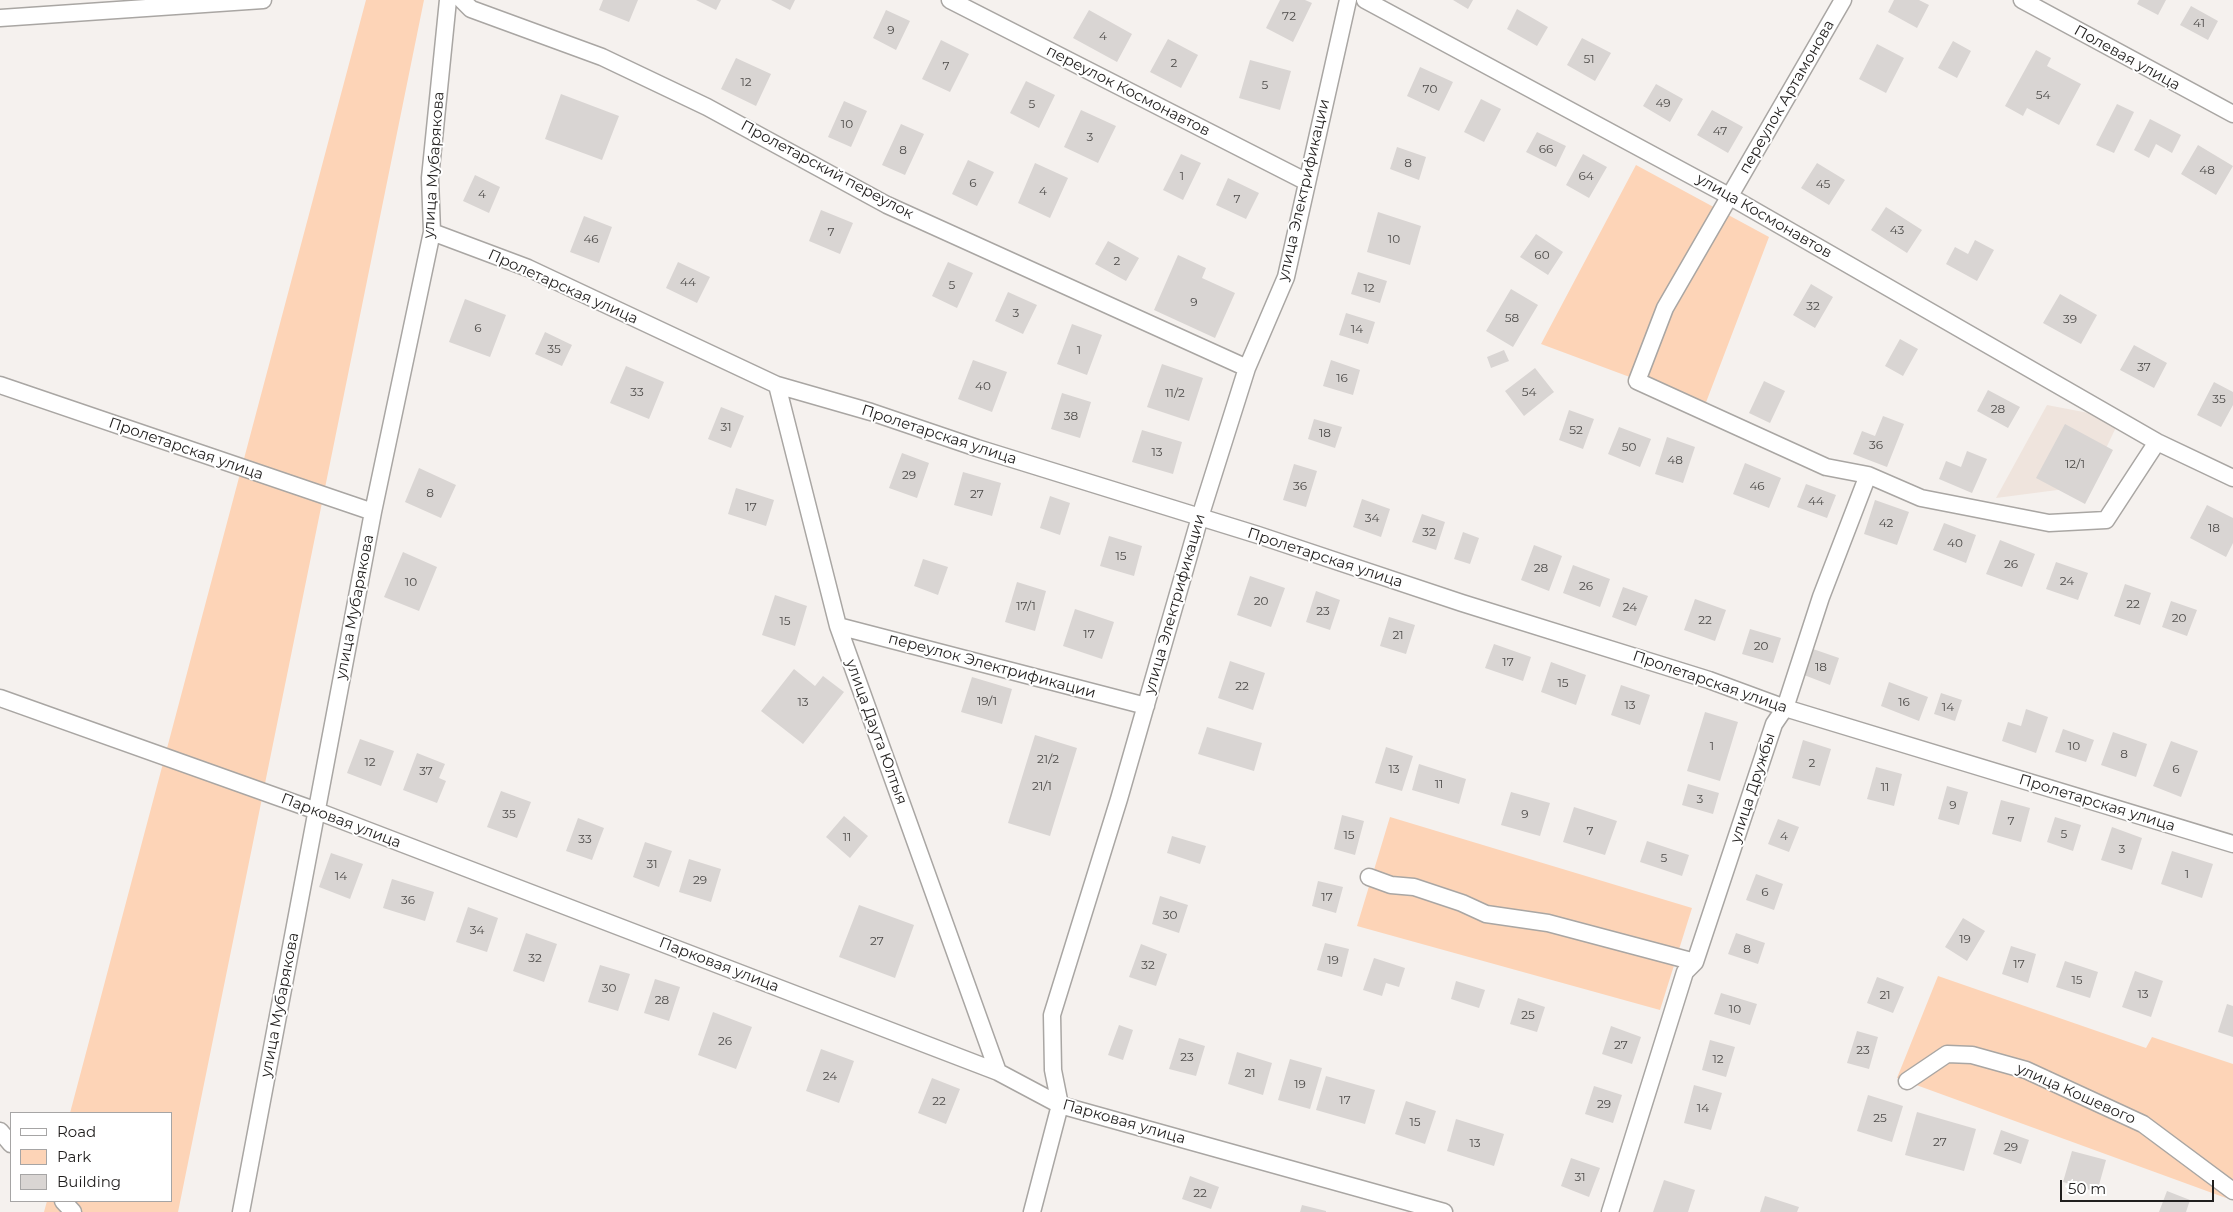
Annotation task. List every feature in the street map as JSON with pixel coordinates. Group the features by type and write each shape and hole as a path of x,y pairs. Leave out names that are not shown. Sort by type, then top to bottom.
{"street":[{"path":"0,18 263,0"},
{"name":"улица Мубарякова","path":"241,1212 373,512 432,232 430,178 448,0"},
{"name":"Пролетарский переулок","path":"462,0 471,9 602,57 772,141 827,174 887,205 1247,368"},
{"name":"переулок Космонавтов","path":"950,0 1307,182"},
{"name":"улица Электрификации","path":"1032,1212 1060,1105 1053,1070 1052,1014 1146,706 1200,517 1247,368 1286,278 1348,0"},
{"name":"улица Космонавтов","path":"1365,0 1729,196 2157,442 2233,478"},
{"name":"переулок Артамонова","path":"1843,0 1665,308 1637,382 1826,467 1868,475"},
{"name":"Полевая улица","path":"2022,0 2233,114"},
{"name":"Пролетарская улица","path":"432,232 528,268 777,384 1200,517 1462,604 1710,680 1785,708 2233,844"},
{"name":"улица Даута Юлтыя","path":"777,384 838,626 998,1072"},
{"name":"Пролетарская улица","path":"0,385 373,512"},
{"path":"1868,475 1921,498 2049,523 2106,520 2157,442"},
{"name":"улица Дружбы","path":"1610,1212 1685,972 1695,962 1774,724 1785,708 1820,597 1868,475"},
{"name":"переулок Электрификации","path":"838,626 1146,706"},
{"name":"Парковая улица","path":"0,698 317,811 998,1072 1060,1105 1444,1212"},
{"path":"1368,877 1391,885 1414,888 1462,903 1486,914 1548,923 1695,962"},
{"name":"улица Кошевого","path":"1907,1081 1948,1054 1972,1055 2026,1070 2142,1124 2233,1191"},
{"path":"0,1131 10,1143"},
{"path":"64,1202 73,1212"}],"shaded area":[{"path":"2047,405 2120,419 2088,486 1996,498"}],"green space":[{"path":"366,0 424,0 178,1212 44,1212 47,1202 172,1202 172,1112 70,1112"},
{"path":"1636,165 1769,237 1705,405 1541,344"},
{"path":"1390,817 1692,908 1660,1010 1357,926"},
{"path":"1938,976 2146,1048 2152,1037 2233,1064 2233,1178 2226,1198 1897,1078"}],"building":[{"path":"603,0 638,0 629,22 599,10"},
{"path":"696,0 721,0 716,10"},
{"path":"771,0 795,0 790,10"},
{"path":"1280,0 1305,0 1312,3 1293,42 1266,28"},
{"path":"1453,0 1473,0 1468,9"},
{"path":"1894,0 1919,0 1929,5 1917,28 1888,12"},
{"path":"2139,0 2166,0 2158,15 2137,4"},
{"path":"2191,6 2218,21 2208,40 2180,25"},
{"path":"1517,9 1548,27 1537,46 1507,29"},
{"path":"886,10 910,21 896,50 873,38"},
{"path":"1089,10 1132,34 1117,62 1073,38"},
{"path":"1582,38 1611,53 1595,81 1567,65"},
{"path":"1168,39 1198,55 1181,88 1150,72"},
{"path":"941,40 969,54 950,92 922,79"},
{"path":"1953,41 1971,51 1957,78 1938,68"},
{"path":"1877,44 1904,58 1886,93 1859,79"},
{"path":"2036,50 2051,58 2047,66 2081,84 2059,125 2027,108 2023,116 2005,106"},
{"path":"736,58 771,74 756,106 721,89"},
{"path":"1250,60 1291,71 1280,110 1239,98"},
{"path":"1420,67 1453,82 1439,111 1407,96"},
{"path":"1026,81 1055,95 1039,128 1010,113"},
{"path":"1656,84 1683,99 1670,122 1643,106"},
{"path":"561,94 619,116 602,160 545,139"},
{"path":"1481,99 1501,109 1484,142 1464,132"},
{"path":"844,101 867,111 851,147 828,137"},
{"path":"2117,104 2134,112 2114,153 2096,145"},
{"path":"1081,110 1116,126 1098,163 1064,147"},
{"path":"1712,110 1743,127 1728,153 1697,135"},
{"path":"2150,119 2181,135 2172,153 2156,144 2149,158 2134,150"},
{"path":"901,124 924,134 905,175 882,165"},
{"path":"1537,132 1566,146 1556,167 1526,152"},
{"path":"2198,145 2233,166 2216,195 2181,174"},
{"path":"1397,147 1426,157 1419,180 1390,169"},
{"path":"1181,154 1201,163 1183,200 1163,190"},
{"path":"1583,154 1607,167 1589,198 1566,185"},
{"path":"968,160 994,172 977,206 952,194"},
{"path":"1035,163 1068,178 1050,218 1018,203"},
{"path":"1817,163 1845,180 1829,205 1801,188"},
{"path":"475,175 500,187 489,213 463,201"},
{"path":"1228,178 1259,193 1246,219 1216,205"},
{"path":"1886,207 1922,230 1907,253 1871,230"},
{"path":"821,210 853,223 840,254 809,241"},
{"path":"1378,212 1421,226 1410,265 1367,252"},
{"path":"584,216 612,227 599,263 570,252"},
{"path":"1536,234 1563,252 1548,275 1520,257"},
{"path":"1975,240 1994,250 1977,281 1946,264 1955,247 1968,254"},
{"path":"1108,241 1139,258 1126,281 1095,264"},
{"path":"1178,255 1206,268 1202,278 1235,293 1215,338 1154,310"},
{"path":"678,262 710,277 697,303 666,288"},
{"path":"948,262 973,273 957,308 932,296"},
{"path":"1358,272 1387,281 1380,303 1351,294"},
{"path":"1811,284 1833,297 1815,328 1793,315"},
{"path":"1511,289 1538,305 1513,347 1486,331"},
{"path":"1008,292 1037,305 1023,334 995,321"},
{"path":"2060,294 2097,315 2081,344 2043,323"},
{"path":"465,299 506,315 490,357 449,342"},
{"path":"1346,313 1375,322 1368,344 1339,335"},
{"path":"1072,324 1102,335 1087,375 1057,364"},
{"path":"545,332 572,345 562,366 535,354"},
{"path":"1900,339 1918,349 1903,376 1885,366"},
{"path":"2134,345 2167,363 2154,388 2120,370"},
{"path":"1504,350 1509,361 1491,368 1487,357"},
{"path":"973,360 1007,372 992,412 958,399"},
{"path":"1331,360 1360,370 1353,395 1323,386"},
{"path":"1162,364 1203,378 1189,421 1147,407"},
{"path":"626,366 664,382 649,419 610,403"},
{"path":"1535,368 1554,392 1524,416 1505,391"},
{"path":"1764,381 1785,391 1770,423 1749,413"},
{"path":"2214,382 2233,392 2233,405 2221,427 2197,415"},
{"path":"1988,390 2020,407 2008,428 1977,411"},
{"path":"1062,393 1091,402 1080,438 1051,429"},
{"path":"721,407 744,416 731,448 708,439"},
{"path":"1569,410 1594,419 1583,449 1559,440"},
{"path":"1883,416 1904,424 1887,467 1853,454 1862,431 1875,436"},
{"path":"1314,419 1342,427 1335,448 1308,439"},
{"path":"2065,424 2113,450 2085,504 2036,478"},
{"path":"1619,427 1651,439 1640,467 1608,454"},
{"path":"1142,430 1182,442 1173,474 1132,462"},
{"path":"1667,437 1695,447 1683,483 1655,474"},
{"path":"1967,451 1987,459 1972,493 1939,479 1946,461 1961,467"},
{"path":"902,453 929,463 917,498 889,488"},
{"path":"1745,463 1781,478 1769,508 1733,494"},
{"path":"1294,464 1317,471 1306,507 1283,500"},
{"path":"419,468 456,485 441,518 405,502"},
{"path":"963,472 1001,483 992,516 954,505"},
{"path":"1806,484 1836,495 1827,518 1797,507"},
{"path":"736,488 774,500 766,526 728,514"},
{"path":"1050,496 1070,503 1060,535 1040,528"},
{"path":"1362,499 1390,509 1381,537 1353,527"},
{"path":"1875,500 1909,512 1897,545 1864,534"},
{"path":"2207,505 2233,518 2233,543 2226,557 2190,538"},
{"path":"1422,514 1445,522 1436,550 1412,542"},
{"path":"1944,523 1976,535 1966,563 1933,550"},
{"path":"1463,532 1479,538 1470,564 1454,559"},
{"path":"1109,536 1142,546 1134,576 1100,566"},
{"path":"2000,540 2035,554 2022,587 1986,574"},
{"path":"1534,545 1562,556 1549,591 1521,580"},
{"path":"403,552 437,567 419,611 384,597"},
{"path":"923,559 948,567 938,595 914,586"},
{"path":"2056,562 2088,573 2078,600 2046,589"},
{"path":"1573,565 1610,579 1600,607 1563,593"},
{"path":"1250,576 1285,588 1271,627 1237,615"},
{"path":"1017,582 1046,591 1035,631 1005,622"},
{"path":"2125,584 2151,593 2140,625 2114,616"},
{"path":"1623,587 1648,596 1636,626 1612,617"},
{"path":"1316,591 1340,600 1330,630 1306,622"},
{"path":"775,595 807,606 795,646 762,635"},
{"path":"1695,599 1726,610 1715,641 1684,630"},
{"path":"2171,601 2197,610 2187,636 2162,627"},
{"path":"1075,609 1114,622 1102,659 1063,646"},
{"path":"1389,617 1415,625 1406,654 1380,646"},
{"path":"1750,629 1781,638 1773,663 1742,654"},
{"path":"1494,644 1531,657 1523,681 1485,668"},
{"path":"1813,649 1839,658 1830,685 1804,675"},
{"path":"1230,661 1265,673 1253,710 1218,698"},
{"path":"1551,662 1586,675 1576,705 1541,692"},
{"path":"794,669 815,686 823,676 844,692 803,744 761,711"},
{"path":"972,677 1012,689 1002,724 961,712"},
{"path":"1889,682 1928,697 1919,721 1881,706"},
{"path":"1621,685 1650,695 1640,725 1611,715"},
{"path":"1941,693 1962,700 1955,721 1934,714"},
{"path":"2026,709 2048,717 2036,753 2002,741 2008,722 2021,726"},
{"path":"1705,712 1738,722 1720,781 1687,771"},
{"path":"1207,727 1262,743 1254,771 1198,754"},
{"path":"2063,729 2094,740 2086,762 2055,752"},
{"path":"2113,732 2147,744 2136,777 2101,765"},
{"path":"1035,735 1077,748 1050,836 1008,823"},
{"path":"360,739 394,751 381,786 347,773"},
{"path":"1803,740 1831,749 1820,786 1792,778"},
{"path":"2171,741 2198,751 2181,797 2153,786"},
{"path":"1386,747 1413,756 1402,791 1375,783"},
{"path":"417,753 445,764 439,778 446,781 437,803 403,790"},
{"path":"1419,764 1466,779 1459,804 1412,790"},
{"path":"1876,767 1902,774 1894,806 1867,799"},
{"path":"1688,784 1719,793 1713,814 1682,805"},
{"path":"1947,786 1968,792 1959,825 1938,819"},
{"path":"501,791 531,802 517,838 487,827"},
{"path":"1511,792 1550,803 1540,836 1501,825"},
{"path":"2001,800 2030,808 2021,842 1992,834"},
{"path":"1574,807 1617,821 1605,855 1563,842"},
{"path":"1342,815 1364,821 1355,855 1334,849"},
{"path":"844,816 868,836 850,858 826,837"},
{"path":"2055,817 2081,825 2073,851 2047,842"},
{"path":"578,818 604,828 592,860 566,851"},
{"path":"1778,819 1799,827 1789,852 1768,844"},
{"path":"2112,827 2142,838 2132,870 2101,860"},
{"path":"1172,836 1206,846 1200,864 1167,853"},
{"path":"1647,841 1689,855 1682,876 1640,862"},
{"path":"645,842 672,851 659,887 633,877"},
{"path":"2172,851 2213,864 2202,898 2161,884"},
{"path":"331,853 363,864 350,899 319,887"},
{"path":"689,859 721,869 711,902 679,892"},
{"path":"1756,874 1783,884 1774,910 1746,900"},
{"path":"392,879 434,892 425,921 383,908"},
{"path":"1318,881 1343,887 1336,913 1312,906"},
{"path":"1160,896 1188,905 1179,933 1152,924"},
{"path":"859,905 914,925 895,978 839,957"},
{"path":"468,907 498,918 487,952 456,942"},
{"path":"1963,918 1985,931 1967,961 1945,947"},
{"path":"526,933 557,944 544,982 513,971"},
{"path":"1736,933 1765,943 1758,964 1728,954"},
{"path":"1325,943 1349,949 1342,977 1317,970"},
{"path":"1141,944 1167,954 1156,986 1129,977"},
{"path":"2011,946 2036,954 2028,983 2002,974"},
{"path":"1374,958 1405,968 1399,987 1386,983 1382,996 1363,990"},
{"path":"2065,961 2098,972 2090,998 2056,987"},
{"path":"600,965 630,974 618,1011 588,1002"},
{"path":"2135,971 2163,981 2151,1017 2122,1007"},
{"path":"1877,977 1904,987 1893,1013 1867,1003"},
{"path":"655,979 680,987 669,1021 644,1013"},
{"path":"1456,981 1485,990 1479,1008 1451,999"},
{"path":"1721,993 1757,1004 1750,1025 1714,1014"},
{"path":"1518,998 1545,1007 1537,1032 1510,1024"},
{"path":"2227,1004 2233,1006 2233,1037 2218,1032"},
{"path":"713,1012 752,1027 736,1069 698,1055"},
{"path":"1119,1025 1133,1030 1123,1060 1108,1055"},
{"path":"1611,1026 1641,1037 1632,1064 1602,1054"},
{"path":"1857,1031 1878,1037 1869,1069 1847,1063"},
{"path":"1179,1038 1205,1046 1196,1076 1169,1069"},
{"path":"1710,1040 1735,1047 1726,1077 1702,1070"},
{"path":"821,1049 854,1061 839,1103 806,1091"},
{"path":"1237,1052 1272,1063 1263,1095 1228,1084"},
{"path":"1290,1059 1322,1068 1310,1109 1278,1100"},
{"path":"1326,1076 1375,1090 1365,1124 1316,1110"},
{"path":"932,1078 960,1089 946,1124 918,1113"},
{"path":"1694,1085 1722,1093 1711,1130 1684,1123"},
{"path":"1594,1086 1622,1095 1613,1123 1585,1114"},
{"path":"1868,1095 1903,1106 1892,1142 1857,1131"},
{"path":"1406,1101 1436,1111 1425,1144 1395,1134"},
{"path":"1917,1112 1976,1129 1964,1171 1905,1155"},
{"path":"1456,1119 1504,1134 1494,1166 1447,1151"},
{"path":"2001,1130 2029,1140 2021,1164 1993,1154"},
{"path":"2072,1151 2106,1160 2097,1192 2063,1182"},
{"path":"1571,1158 1600,1168 1589,1197 1561,1186"},
{"path":"1190,1176 1219,1187 1211,1209 1182,1199"},
{"path":"1664,1180 1695,1190 1688,1212 1653,1212"},
{"path":"2167,1191 2190,1200 2186,1212 2159,1212"},
{"path":"1765,1196 1799,1207 1797,1212 1760,1212"},
{"path":"1302,1205 1326,1211 1326,1212 1300,1212"}]}
